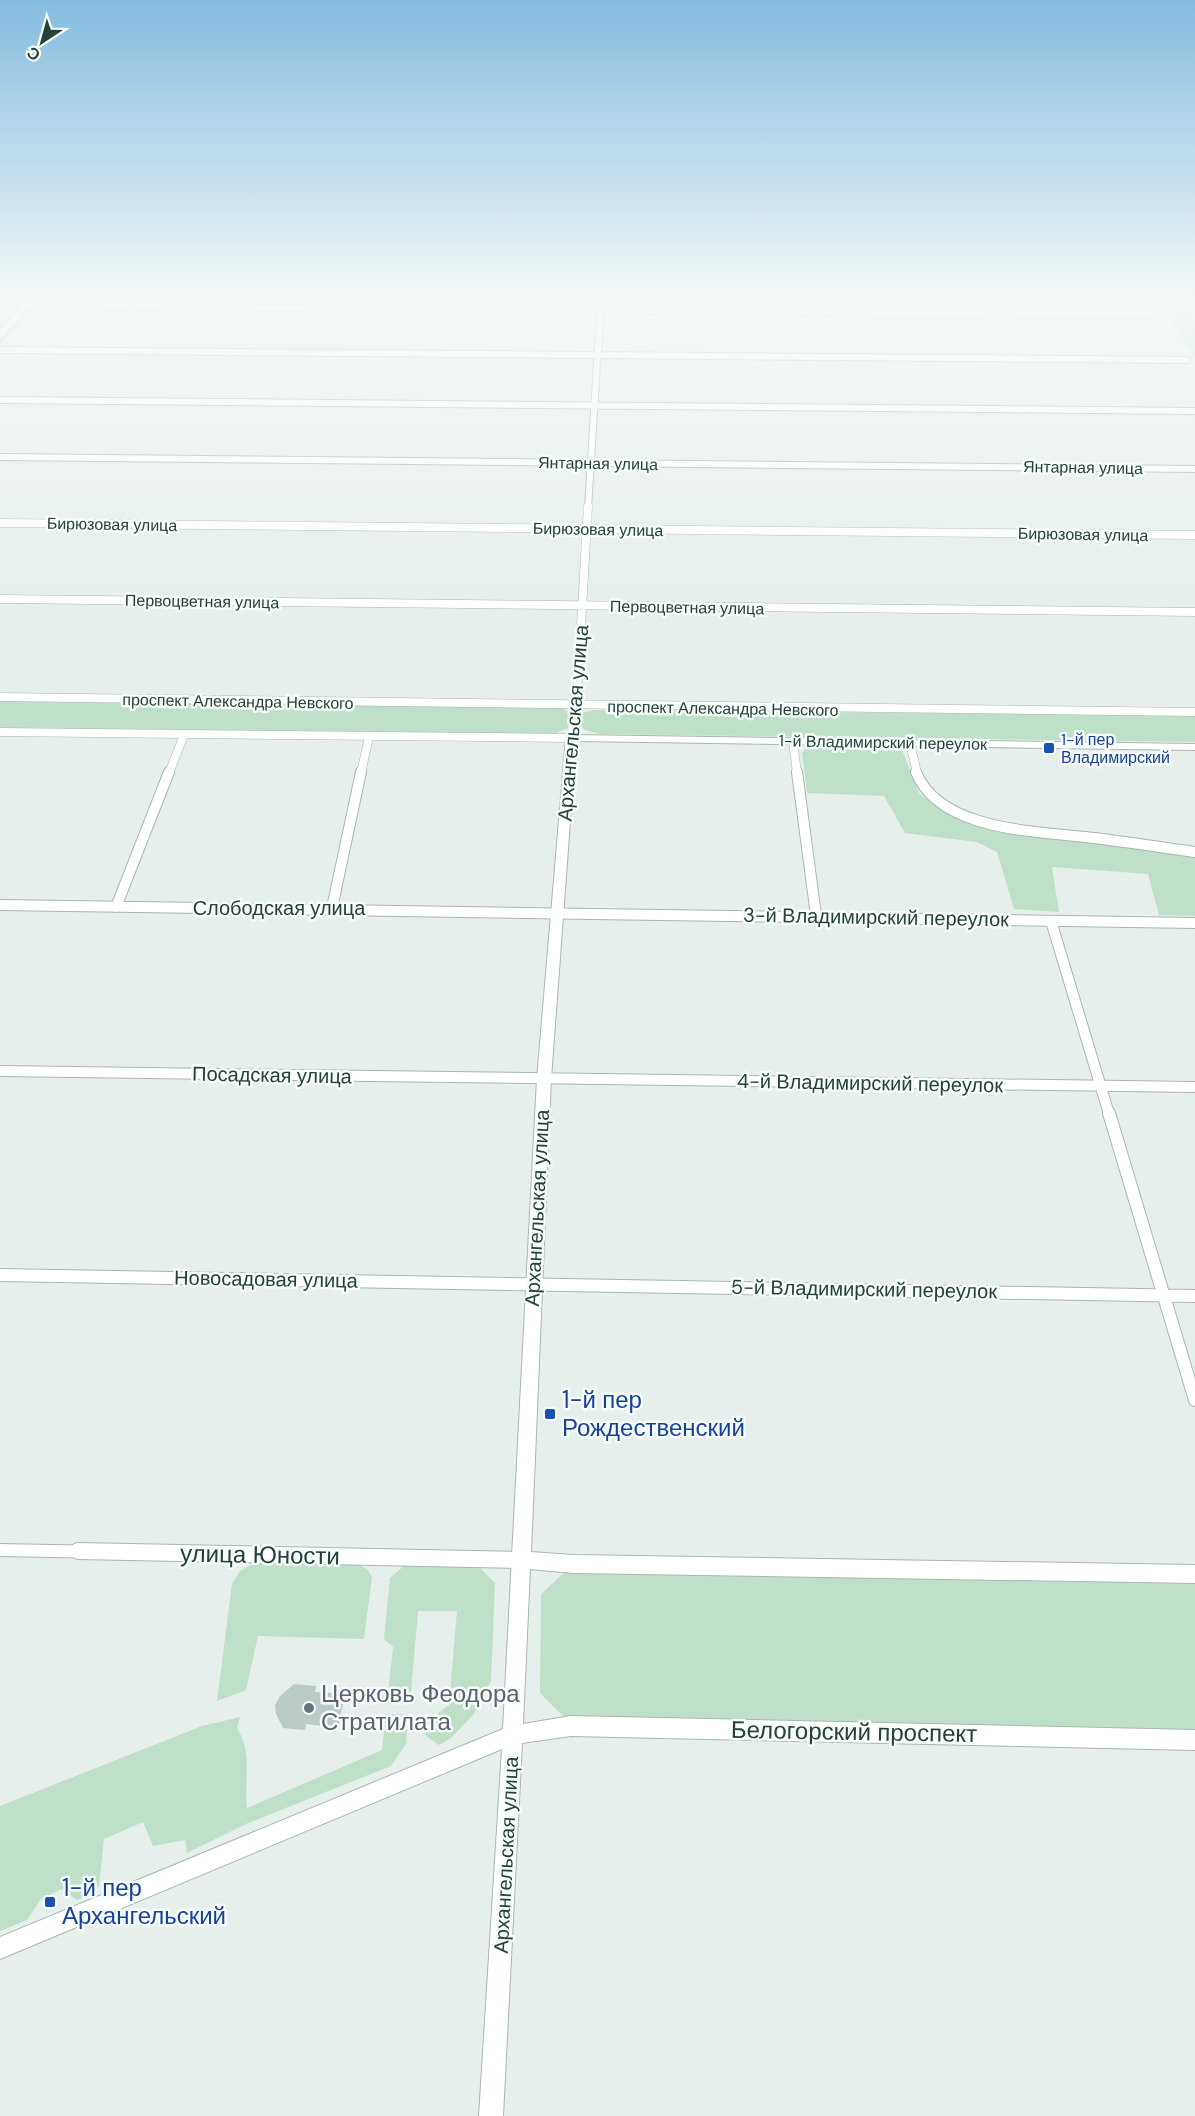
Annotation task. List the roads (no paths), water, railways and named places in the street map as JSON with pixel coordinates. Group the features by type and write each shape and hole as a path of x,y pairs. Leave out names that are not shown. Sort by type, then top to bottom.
{"street":[{"name":"Архангельская улица","path":"491,2116 513,1735 544,1079 576,706 595,399"},
{"path":"0,400 1195,411"},
{"name":"Янтарная улица","path":"0,457 1195,469"},
{"name":"Бирюзовая улица","path":"0,523 1195,535"},
{"name":"Первоцветная улица","path":"0,599 1195,612"},
{"name":"проспект Александра Невского","path":"0,697 1195,712"},
{"name":"проспект Александра Невского","path":"2,735 572,738"},
{"path":"116,907 184,735"},
{"path":"332,908 369,737"},
{"name":"1-й Владимирский переулок","path":"572,738 1195,747"},
{"path":"794,741 816,915"},
{"path":"910,743 914,764 928,792 945,806 968,817 1015,827 1195,852"},
{"name":"Слободская улица","path":"0,905 558,913"},
{"name":"3-й Владимирский переулок","path":"558,913 816,915 1195,923"},
{"path":"1051,921 1195,1400"},
{"name":"Посадская улица","path":"0,1071 544,1079"},
{"name":"4-й Владимирский переулок","path":"544,1079 1195,1087"},
{"name":"Новосадовая улица","path":"0,1275 533,1283"},
{"name":"5-й Владимирский переулок","path":"533,1283 1195,1296"},
{"name":"улица Юности","path":"0,1550 521,1560"},
{"path":"521,1560 585,1564 1195,1574"},
{"name":"Белогорский проспект","path":"0,1948 513,1735 571,1726 1195,1740"}],"place":[{"name":"1-й пер Владимирский","path":"1049,748"},
{"name":"1-й пер Рождественский","path":"550,1414"},
{"name":"Церковь Феодора Стратилата","path":"309,1708"},
{"name":"1-й пер Архангельский","path":"50,1902"}]}
